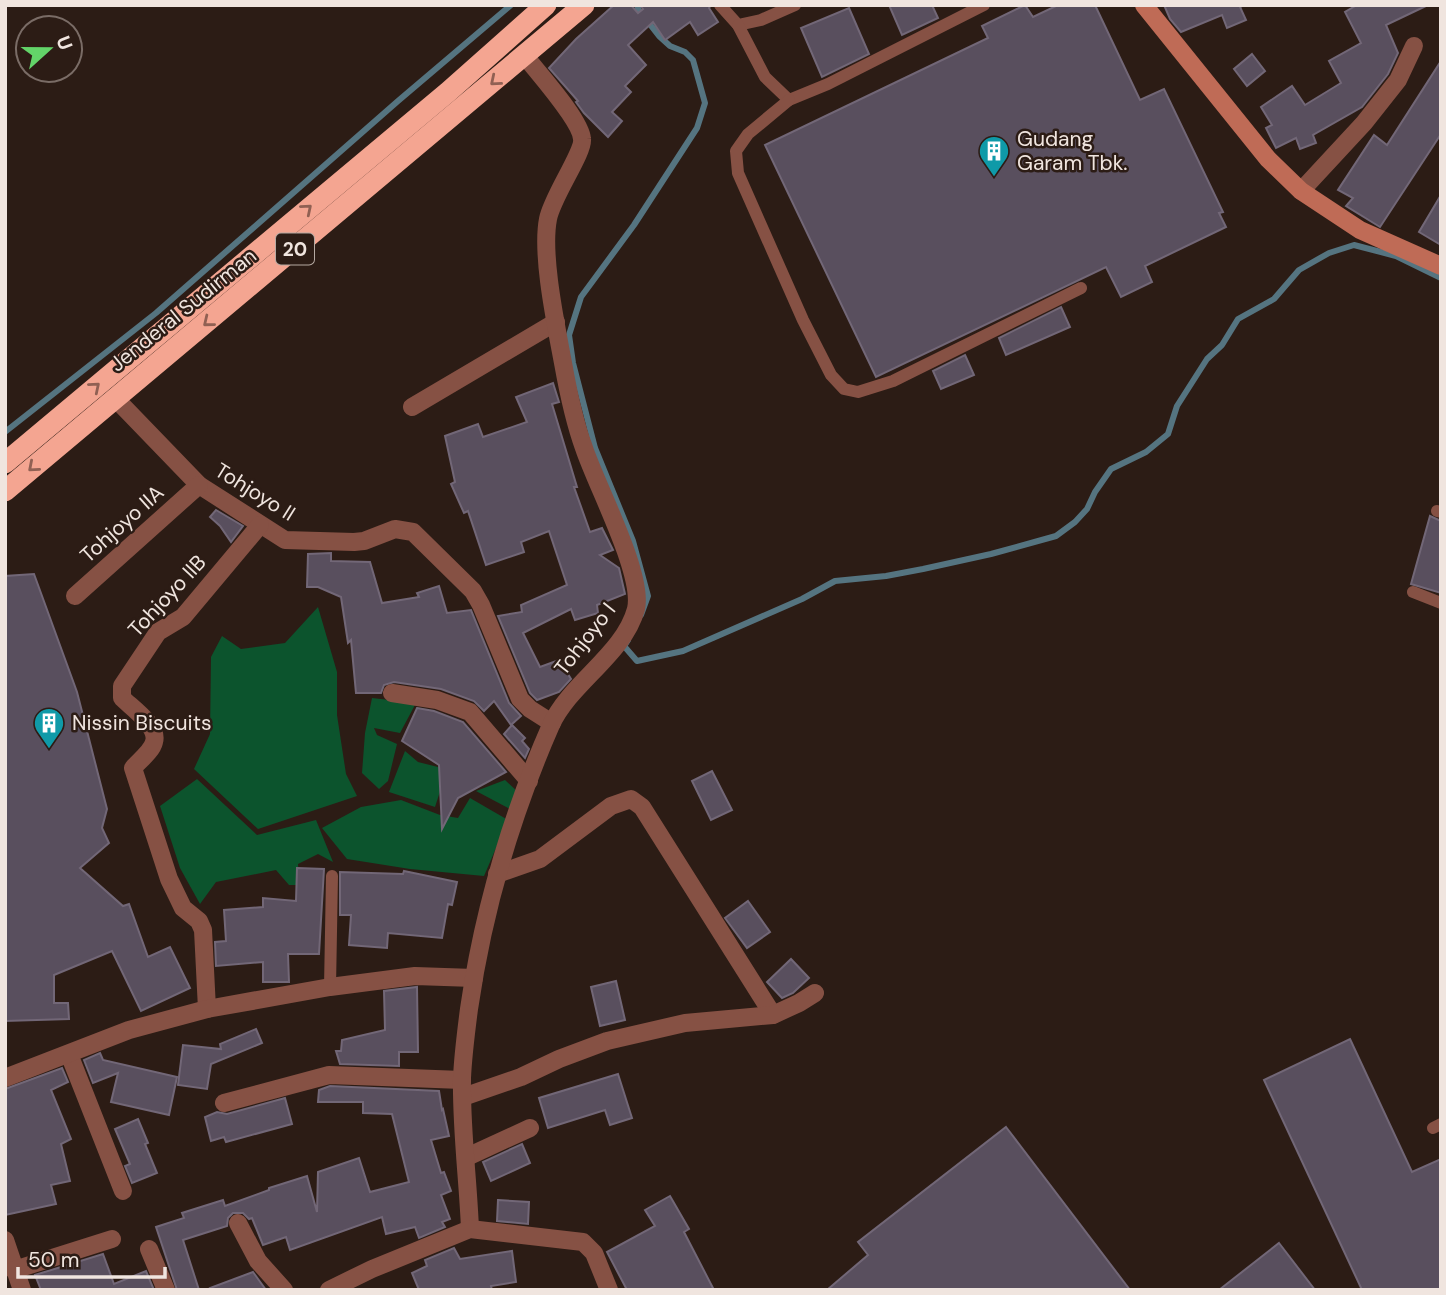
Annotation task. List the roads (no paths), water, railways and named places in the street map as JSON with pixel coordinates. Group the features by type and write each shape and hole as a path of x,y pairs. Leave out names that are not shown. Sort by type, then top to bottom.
{"highway":[{"name":"Jenderal Sudirman","path":"5,491 584,5"},
{"name":"Jenderal Sudirman","path":"5,463 448,92 544,7"},
{"path":"544,7 558,29"},
{"path":"232,272 248,289"}],"street":[{"path":"1144,5 1260,149 1301,191 1360,230 1441,266"},
{"path":"1301,191 1364,124 1398,80 1413,46"},
{"name":"Tohjoyo I","path":"470,1229 463,1088 474,978 497,874 552,723 570,695 601,662 628,626 637,599 632,572 583,448 570,399 548,261 547,221 552,204 581,149 583,139 575,122 525,56"},
{"path":"412,407 556,322"},
{"name":"Tohjoyo II","path":"115,398 200,485 285,540 354,542 365,541 395,529 413,532 473,591 520,699 552,723"},
{"name":"Tohjoyo IIA","path":"75,596 200,485"},
{"name":"Tohjoyo IIB","path":"207,1009 203,930 199,921 183,908 169,879 133,768 153,746 155,740 150,725 122,698 122,686 158,632 183,617 260,525"},
{"path":"392,693 437,700 470,712 530,781"},
{"path":"497,874 540,859 611,806 631,799 642,807 773,1015"},
{"path":"5,1078 129,1030 207,1009 330,987 415,976 474,978"},
{"path":"224,1103 329,1074 463,1088 521,1077 607,1041 685,1023 773,1015 814,993"},
{"path":"69,1054 123,1191"},
{"path":"467,1157 530,1128"},
{"path":"238,1223 258,1261 284,1290"},
{"path":"330,1290 372,1269 470,1229 583,1242 594,1252 609,1290"},
{"path":"14,1270 112,1239"},
{"path":"5,1240 22,1290"},
{"path":"149,1249 166,1290"}],"lane":[{"path":"720,5 738,25 765,77 789,100"},
{"path":"738,25 761,20 795,5"},
{"path":"984,5 828,85 789,100 748,134 736,151 738,173 803,320 831,375 844,389 858,392 893,381 1081,288"},
{"path":"1413,593 1441,603"},
{"path":"330,987 332,876"}],"waterway":[{"path":"5,432 156,313 511,5"},
{"path":"638,5 638,9 659,36 693,60 705,103 697,128 634,225 581,297 569,335 573,363 595,448 633,541 648,596 641,615"},
{"path":"628,640 624,646 637,661 683,651 802,599 835,581 923,569 1056,536 1087,509 1111,469 1146,452 1168,434 1177,406 1207,359 1222,345 1238,319 1274,299 1299,270 1329,253 1354,245 1396,256 1441,278"}],"place":[{"name":"Gudang Garam Tbk.","path":"994,178"},
{"name":"Nissin Biscuits","path":"49,750"}]}
